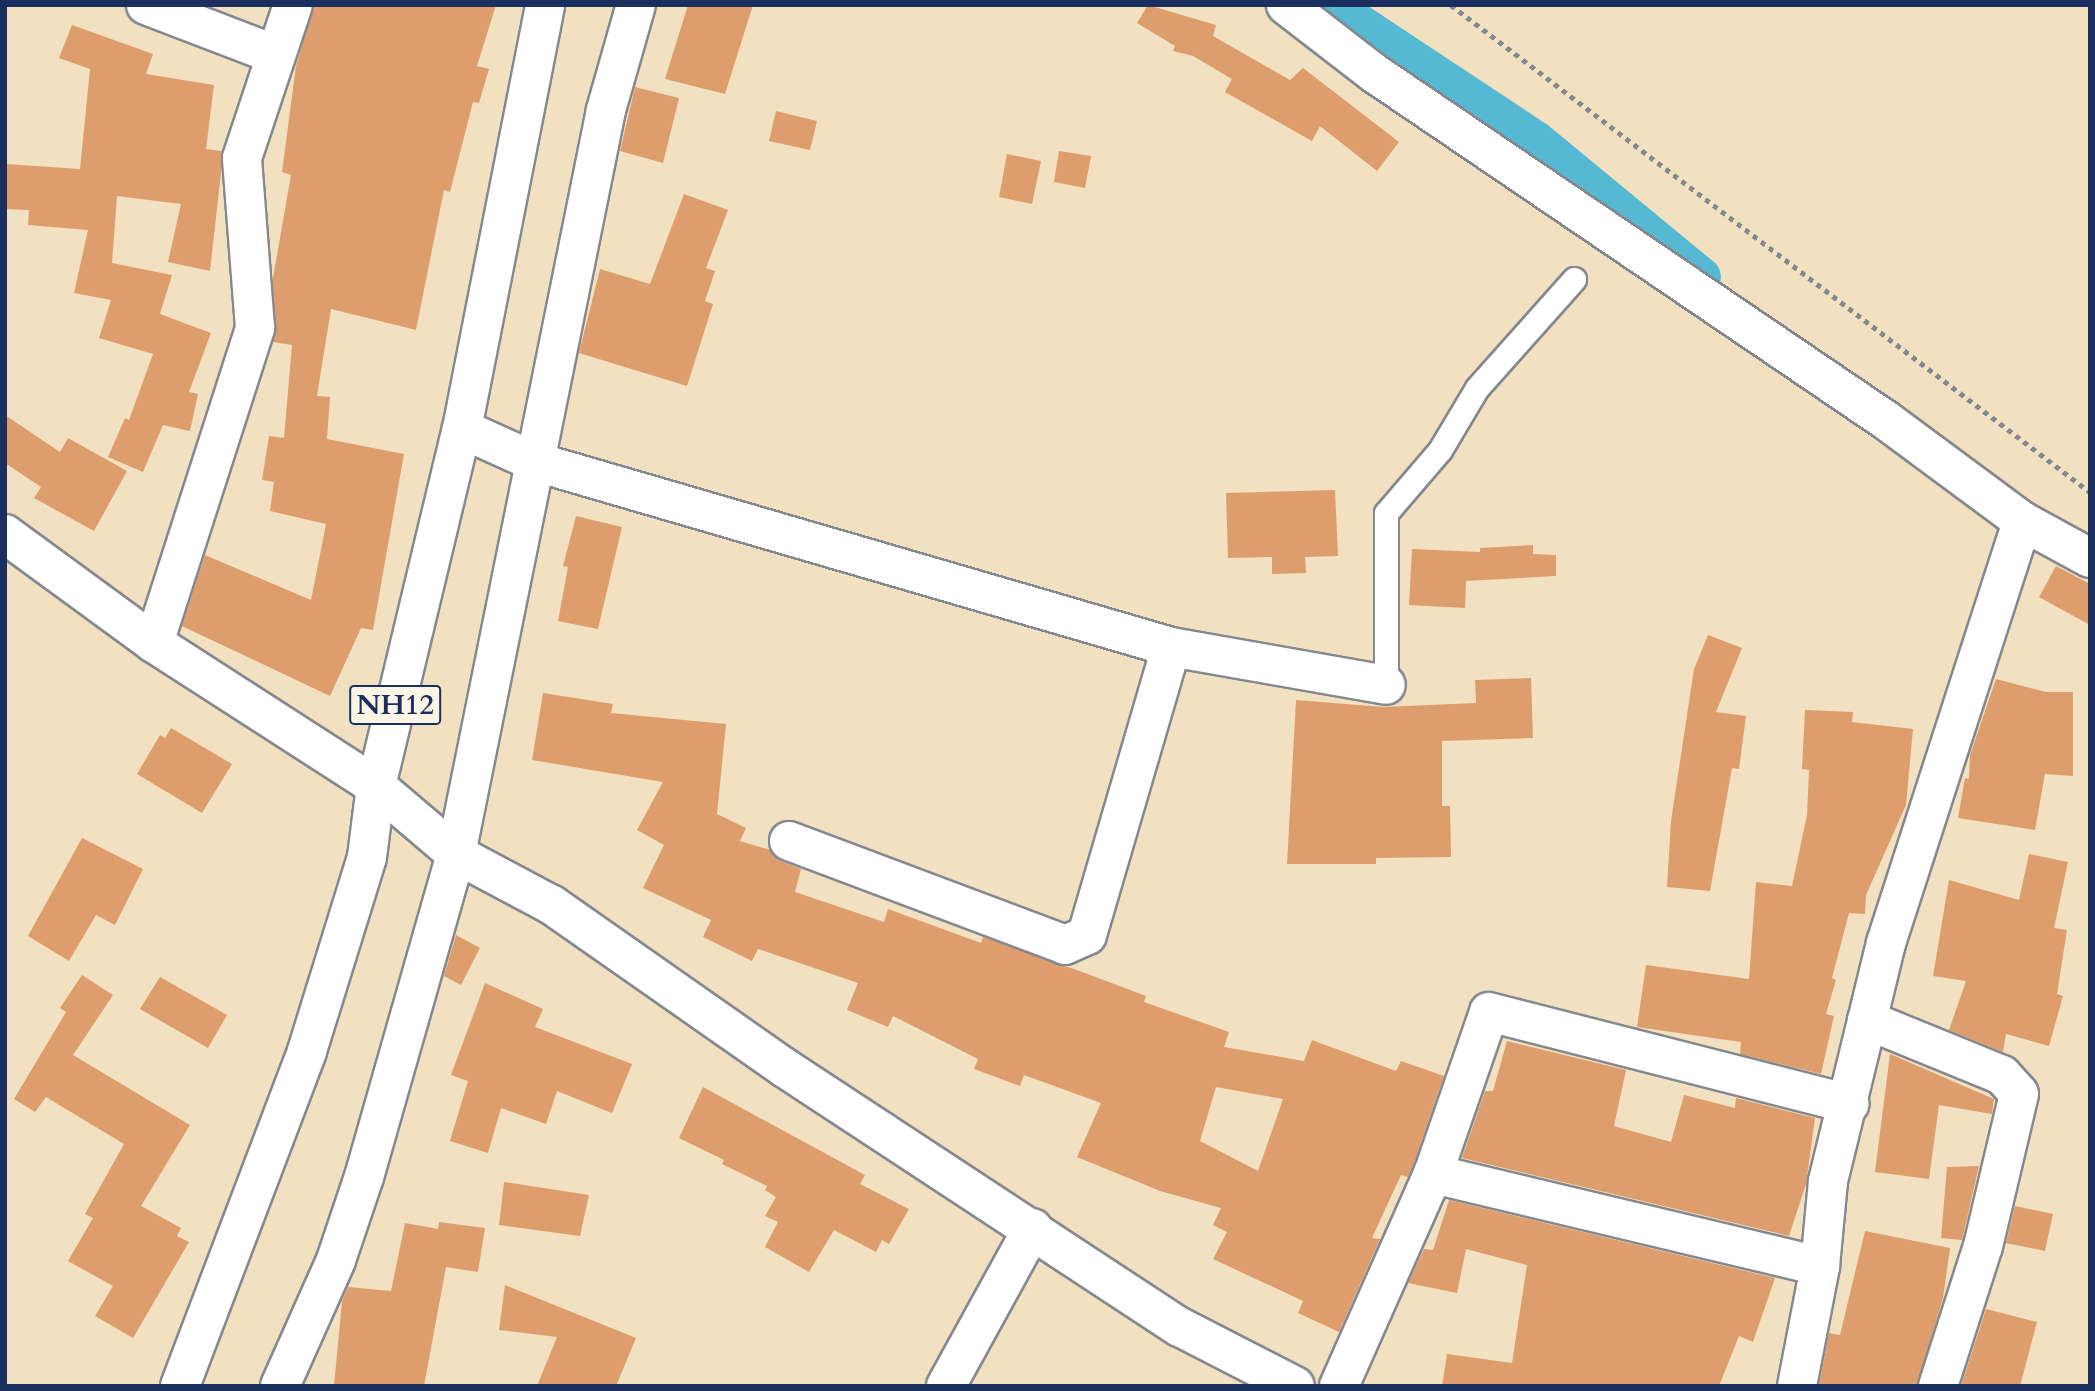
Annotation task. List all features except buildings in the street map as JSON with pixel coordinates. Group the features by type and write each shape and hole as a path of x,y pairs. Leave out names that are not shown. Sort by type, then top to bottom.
{"main road":[{"path":"146,5 276,55"},
{"path":"154,643 255,328 242,158 293,5"},
{"name":"NH12","path":"180,1386 307,1051 367,857 376,786 462,429 545,5"},
{"name":"NH12","path":"280,1386 336,1260 356,1200 457,854 533,461 606,110 636,5"},
{"path":"1286,5 1374,73 1887,421 2022,521 2090,558"},
{"path":"462,429 533,461 1171,647 1385,685"},
{"path":"1797,1386 1820,1265 1828,1181 1849,1104 1886,943 2022,521"},
{"path":"5,534 154,643 376,786 457,854 552,905 785,1068 1033,1228 1180,1327 1295,1386"},
{"path":"789,841 1065,945 1087,935 1171,647"},
{"path":"1339,1386 1433,1174 1489,1012 1849,1104"},
{"path":"1867,1020 2002,1075 2019,1094 1983,1246 1938,1386"},
{"path":"1433,1174 1820,1265"},
{"path":"946,1386 1033,1228"}],"lane":[{"path":"1385,685 1385,513 1440,450 1477,388 1574,279"}],"path":[{"path":"1451,5 2090,492"}],"waterway":[{"path":"1332,5 1536,140 1702,277"}]}
